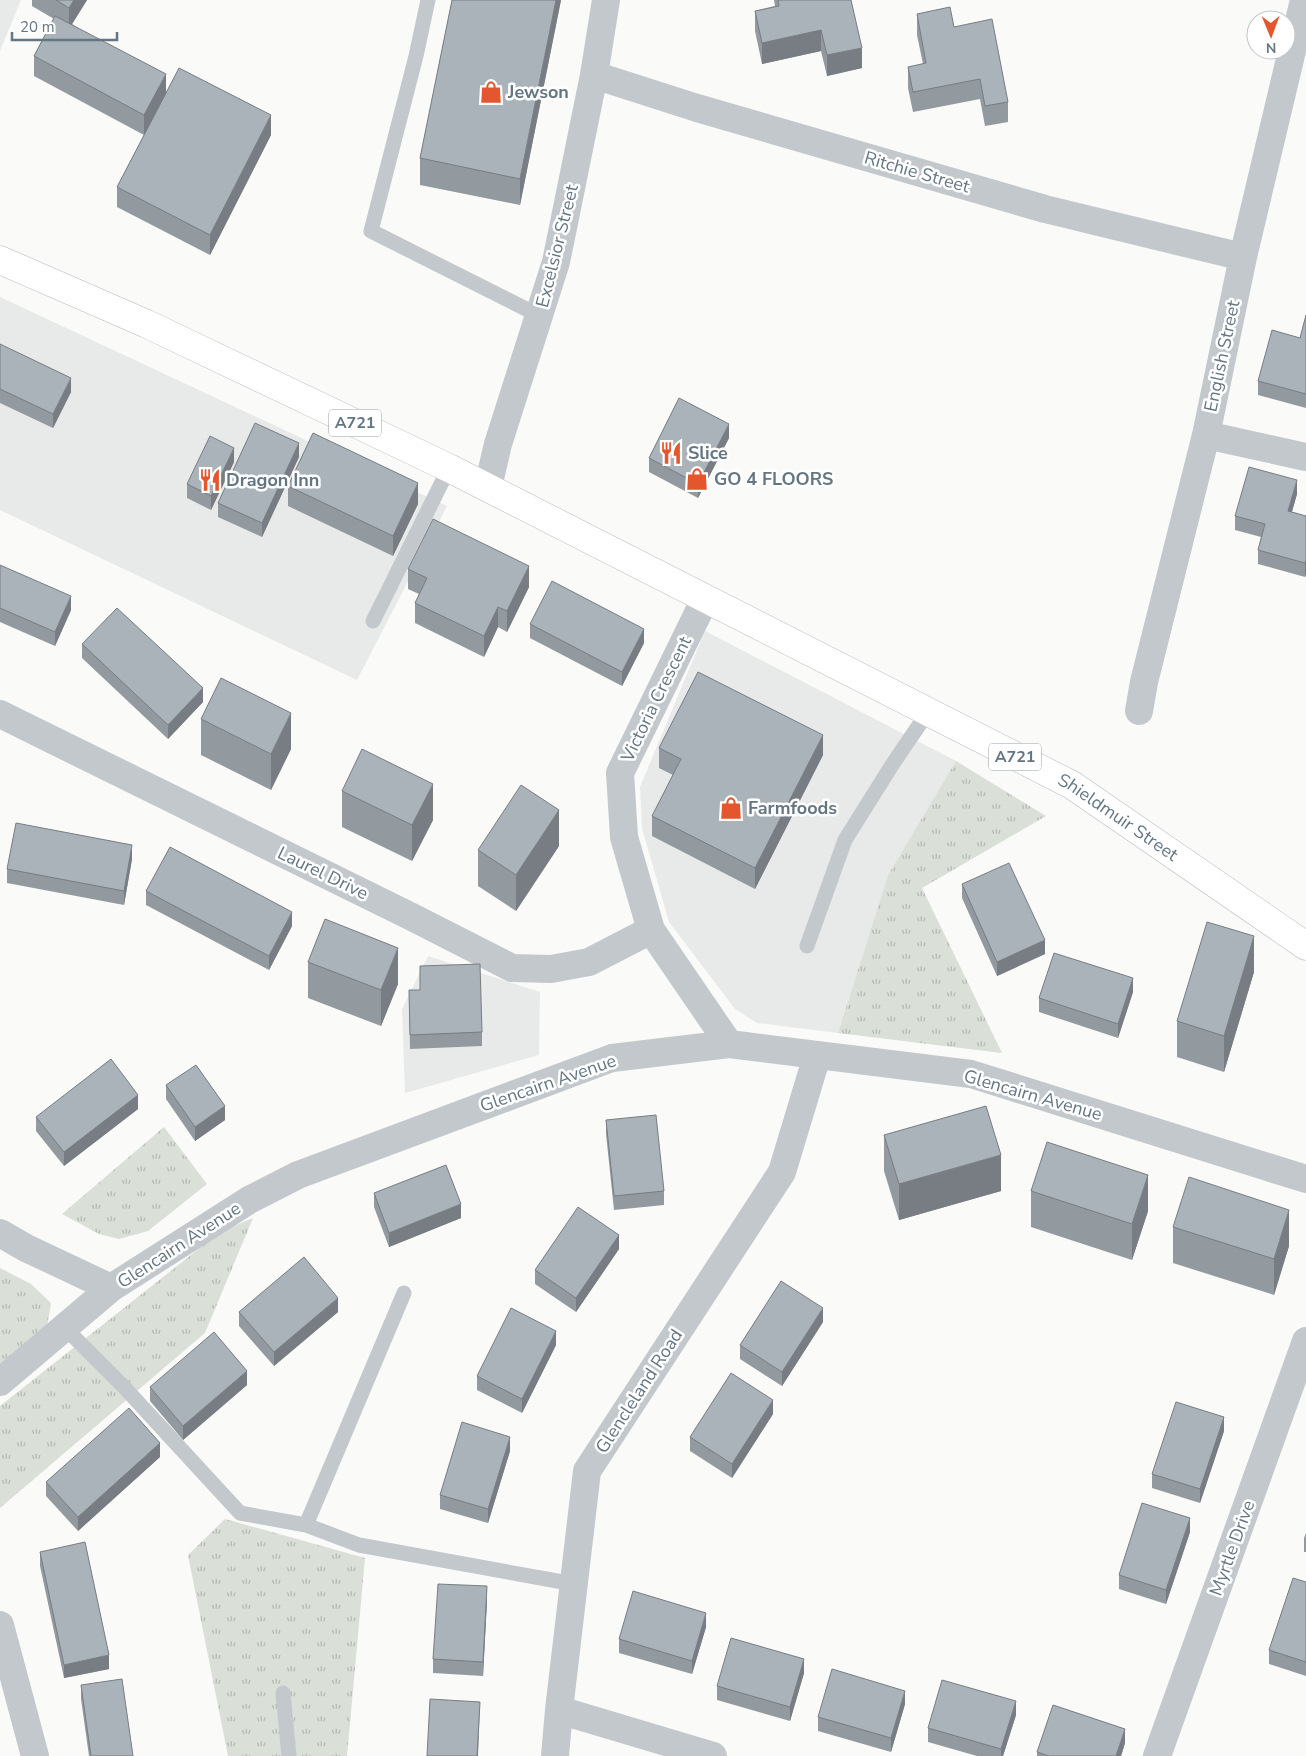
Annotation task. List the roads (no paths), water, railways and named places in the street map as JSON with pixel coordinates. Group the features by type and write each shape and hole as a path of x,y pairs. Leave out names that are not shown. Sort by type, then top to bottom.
{"main road":[{"name":"A721","path":"0,260 147,324 449,468 705,599"},
{"name":"Shieldmuir Street","path":"705,599 1072,785 1306,946"}],"street":[{"name":"Excelsior Street","path":"488,488 498,444 556,262 594,75 606,0"},
{"name":"English Street","path":"1139,711 1144,682 1206,435 1243,257 1304,0"},
{"name":"Ritchie Street","path":"594,75 697,108 1045,209 1243,257"},
{"path":"1206,435 1306,457"},
{"name":"Victoria Crescent","path":"705,599 620,773 624,837 651,930 729,1044"},
{"name":"Laurel Drive","path":"0,714 512,968 551,970 589,962 651,930"},
{"name":"Glencairn Avenue","path":"0,1382 111,1288 249,1200 298,1175 612,1058 729,1044 971,1074 1306,1179"},
{"name":"Glencleland Road","path":"555,1756 587,1471 782,1172 817,1056"},
{"path":"0,1233 26,1248 111,1288"},
{"name":"Myrtle Drive","path":"1157,1756 1306,1341"},
{"path":"0,1625 35,1756"},
{"path":"559,1710 713,1756"}],"lane":[{"path":"428,0 416,56 371,231 540,316"},
{"path":"373,621 449,468"},
{"path":"808,946 845,840 928,712"},
{"path":"306,1525 404,1293"},
{"path":"66,1328 240,1513 306,1525 359,1545 574,1584"},
{"path":"282,1693 289,1756"}],"place":[{"name":"Jewson","path":"491,92"},
{"name":"Slice","path":"671,453"},
{"name":"GO 4 FLOORS","path":"697,479"},
{"name":"Dragon Inn","path":"210,480"},
{"name":"Farmfoods","path":"731,808"}]}
